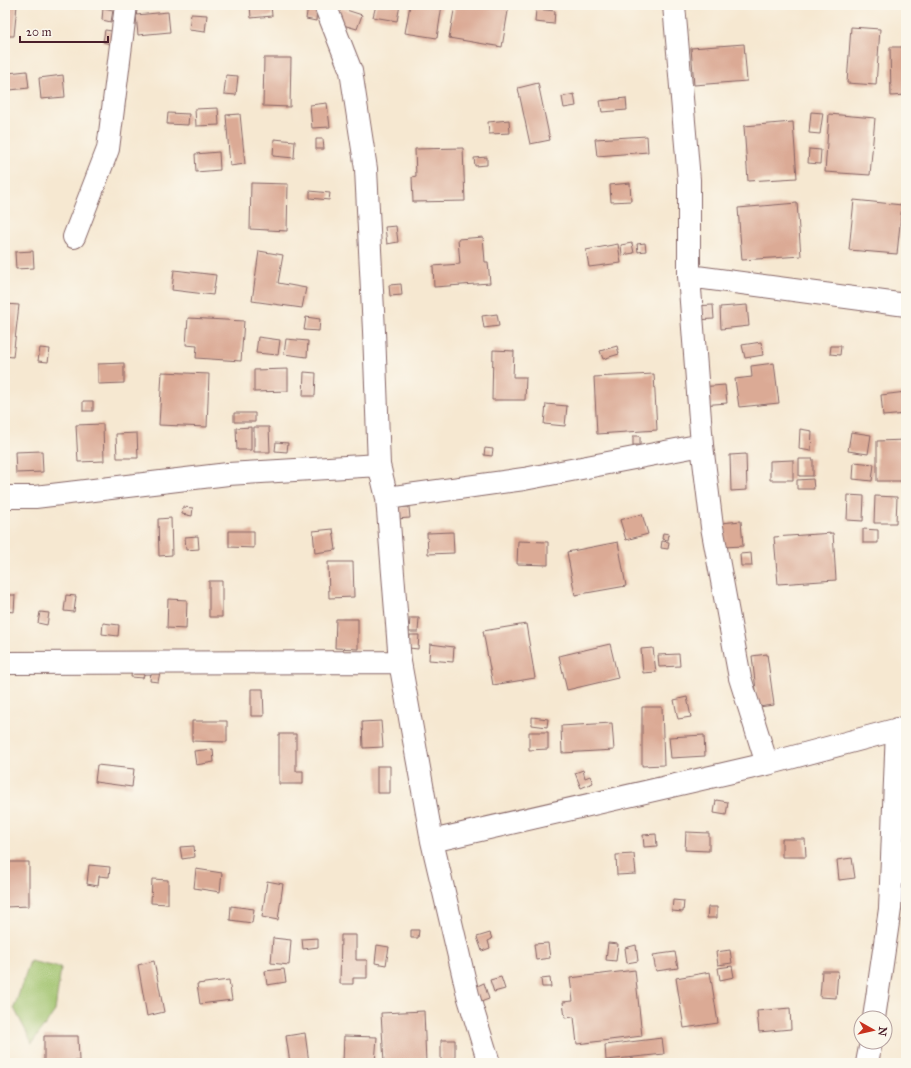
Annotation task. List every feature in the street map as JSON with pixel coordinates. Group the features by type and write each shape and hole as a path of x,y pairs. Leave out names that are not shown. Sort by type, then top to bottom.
{"street":[{"path":"74,237 108,149 126,5"},
{"path":"325,5 351,71 366,169 379,465 387,498 400,662 432,841 468,995 489,1063"},
{"path":"674,5 689,180 689,276 702,445 712,527 740,678 766,764"},
{"path":"689,276 906,305"},
{"path":"387,498 524,479 702,445"},
{"path":"5,497 35,496 228,474 379,465"},
{"path":"5,663 400,662"},
{"path":"432,841 766,764 901,728 890,909 875,1010"},
{"path":"868,1063 870,1050"}],"green space":[{"path":"30,961 61,968 55,1011 32,1043 14,1008"}],"building":[{"path":"5,5 17,5 14,36 5,36"},
{"path":"250,5 271,5 272,16 251,18"},
{"path":"308,5 317,6 316,21 306,19"},
{"path":"376,5 400,5 397,21 373,17"},
{"path":"410,5 442,5 437,38 405,33"},
{"path":"455,5 509,5 502,47 449,38"},
{"path":"103,8 113,10 111,22 102,20"},
{"path":"340,8 362,15 357,29 336,23"},
{"path":"536,9 555,11 554,24 535,22"},
{"path":"168,12 170,32 138,35 136,15"},
{"path":"191,14 207,15 205,32 189,30"},
{"path":"851,27 880,29 876,85 847,83"},
{"path":"105,30 112,31 111,44 103,42"},
{"path":"744,44 747,81 694,85 691,48"},
{"path":"890,47 906,47 906,95 891,96"},
{"path":"264,58 291,58 290,107 263,106"},
{"path":"27,71 29,88 10,90 8,73"},
{"path":"63,75 65,97 41,99 39,78"},
{"path":"226,75 238,76 236,95 224,94"},
{"path":"538,83 550,140 530,144 518,88"},
{"path":"574,94 576,106 564,108 562,97"},
{"path":"626,98 627,110 602,112 600,101"},
{"path":"327,103 330,127 312,128 310,105"},
{"path":"218,108 219,125 196,126 195,109"},
{"path":"811,112 823,113 820,134 809,133"},
{"path":"168,113 189,114 188,125 167,124"},
{"path":"240,114 245,164 230,166 226,115"},
{"path":"829,114 875,118 870,175 825,172"},
{"path":"509,120 510,133 489,134 488,122"},
{"path":"793,122 797,178 748,181 744,126"},
{"path":"647,136 648,152 597,156 595,139"},
{"path":"274,139 295,141 294,158 273,156"},
{"path":"316,139 323,139 324,149 316,149"},
{"path":"463,148 465,201 413,202 412,177 416,176 415,149"},
{"path":"809,149 821,150 820,164 808,163"},
{"path":"219,152 220,170 196,172 195,154"},
{"path":"487,157 487,165 475,166 474,158"},
{"path":"251,183 288,184 287,231 250,229"},
{"path":"630,183 631,201 611,202 610,185"},
{"path":"310,191 330,193 329,200 310,198"},
{"path":"854,200 902,205 897,254 849,250"},
{"path":"797,203 801,256 742,260 738,208"},
{"path":"396,226 398,242 387,244 385,227"},
{"path":"483,237 485,262 488,262 490,283 434,287 433,266 460,264 458,239"},
{"path":"632,243 634,253 622,255 621,245"},
{"path":"645,243 646,251 638,252 637,244"},
{"path":"618,244 621,263 589,267 586,250"},
{"path":"33,251 34,268 16,269 15,252"},
{"path":"259,251 283,255 278,283 306,288 302,308 252,301"},
{"path":"174,270 216,275 213,295 172,290"},
{"path":"401,284 402,295 390,296 389,285"},
{"path":"5,304 19,305 13,357 5,356"},
{"path":"713,305 714,319 694,320 693,306"},
{"path":"747,305 749,326 721,329 720,307"},
{"path":"497,314 499,326 484,328 482,316"},
{"path":"306,317 320,319 319,331 304,330"},
{"path":"188,318 244,321 241,361 196,358 197,346 186,345"},
{"path":"258,337 280,340 278,355 256,353"},
{"path":"286,339 308,341 307,357 284,354"},
{"path":"761,342 763,355 745,358 742,345"},
{"path":"617,346 619,354 603,359 600,351"},
{"path":"831,346 841,346 840,355 830,354"},
{"path":"40,348 50,349 48,362 38,361"},
{"path":"493,350 514,351 513,377 526,377 525,400 492,400"},
{"path":"124,363 124,383 98,384 98,364"},
{"path":"774,363 779,403 739,407 735,379 752,377 751,366"},
{"path":"288,369 288,391 254,392 254,370"},
{"path":"162,372 209,374 207,427 159,425"},
{"path":"304,372 316,373 315,396 303,396"},
{"path":"654,374 657,430 597,434 594,377"},
{"path":"725,385 727,403 702,405 700,387"},
{"path":"906,392 906,414 883,416 881,395"},
{"path":"5,399 8,399 6,414 5,414"},
{"path":"83,401 93,401 93,411 83,411"},
{"path":"546,404 567,406 565,426 544,424"},
{"path":"234,413 255,413 255,422 234,422"},
{"path":"103,424 104,461 78,462 76,425"},
{"path":"251,427 251,450 237,450 236,428"},
{"path":"254,427 269,427 270,452 254,452"},
{"path":"800,429 812,431 811,451 799,449"},
{"path":"851,432 871,435 868,454 848,451"},
{"path":"137,433 138,458 117,458 116,434"},
{"path":"633,436 640,436 640,445 633,445"},
{"path":"906,440 906,481 877,481 877,441"},
{"path":"276,442 288,443 287,452 275,451"},
{"path":"485,448 493,449 492,456 484,455"},
{"path":"42,451 43,472 16,473 15,452"},
{"path":"746,454 747,490 731,491 730,455"},
{"path":"799,459 813,459 813,476 799,476"},
{"path":"793,460 793,480 770,480 770,461"},
{"path":"854,462 874,464 872,481 853,479"},
{"path":"813,479 814,489 797,489 797,480"},
{"path":"848,495 864,496 863,521 847,520"},
{"path":"875,496 897,497 896,523 874,523"},
{"path":"183,507 193,508 192,516 182,514"},
{"path":"409,507 410,518 396,519 396,508"},
{"path":"642,514 648,534 626,540 620,520"},
{"path":"171,518 172,555 159,556 158,519"},
{"path":"741,521 743,546 723,547 721,523"},
{"path":"333,529 336,550 315,553 313,531"},
{"path":"863,529 878,530 878,543 863,543"},
{"path":"229,531 254,531 254,548 229,547"},
{"path":"453,532 454,553 428,554 427,533"},
{"path":"663,533 669,534 668,540 662,539"},
{"path":"833,533 836,580 778,584 774,537"},
{"path":"198,536 199,549 186,550 185,537"},
{"path":"518,541 548,542 548,565 517,564"},
{"path":"662,541 669,542 668,549 661,548"},
{"path":"618,542 626,586 575,595 567,552"},
{"path":"751,553 752,566 741,566 740,554"},
{"path":"328,562 353,562 354,597 329,598"},
{"path":"209,581 222,581 222,617 209,617"},
{"path":"5,595 15,595 14,612 5,611"},
{"path":"66,595 76,596 74,612 64,611"},
{"path":"168,599 187,600 186,629 167,628"},
{"path":"40,612 49,613 47,625 38,623"},
{"path":"410,618 419,618 418,632 409,632"},
{"path":"336,619 358,619 358,649 335,648"},
{"path":"103,623 119,625 118,636 102,634"},
{"path":"526,624 535,678 493,685 483,631"},
{"path":"410,635 419,635 418,649 409,648"},
{"path":"430,644 454,647 453,662 429,660"},
{"path":"610,644 618,678 567,690 559,656"},
{"path":"653,648 656,672 643,673 641,649"},
{"path":"679,654 680,666 659,667 658,655"},
{"path":"767,654 774,705 758,707 752,656"},
{"path":"132,669 145,671 143,678 131,677"},
{"path":"151,671 160,672 158,682 150,681"},
{"path":"251,689 263,689 264,716 251,716"},
{"path":"687,697 691,717 678,719 674,700"},
{"path":"642,707 662,707 664,765 642,766"},
{"path":"532,717 548,719 547,727 532,725"},
{"path":"192,721 227,721 227,742 192,741"},
{"path":"381,721 383,747 363,748 362,722"},
{"path":"612,723 614,750 562,753 561,726"},
{"path":"529,732 548,732 548,749 529,750"},
{"path":"279,734 296,734 296,771 303,771 303,784 279,784"},
{"path":"704,735 705,756 671,758 669,737"},
{"path":"213,749 214,762 196,765 194,751"},
{"path":"97,765 134,769 132,787 95,782"},
{"path":"377,766 390,766 390,793 377,793"},
{"path":"583,770 585,778 590,776 593,783 581,788 575,773"},
{"path":"716,800 728,802 726,815 714,813"},
{"path":"686,832 709,833 709,851 685,850"},
{"path":"656,834 657,846 644,847 643,835"},
{"path":"782,839 805,839 806,857 782,857"},
{"path":"194,846 195,857 182,859 180,847"},
{"path":"634,854 636,874 617,875 616,855"},
{"path":"852,858 855,878 839,880 837,860"},
{"path":"5,862 29,862 29,906 5,907"},
{"path":"89,865 110,867 109,877 99,876 98,886 87,884"},
{"path":"196,869 222,873 220,892 194,888"},
{"path":"152,879 168,880 168,904 151,903"},
{"path":"267,881 283,884 278,920 262,917"},
{"path":"673,900 684,901 683,912 672,911"},
{"path":"231,906 254,909 252,923 230,920"},
{"path":"708,907 717,907 717,918 707,918"},
{"path":"411,930 419,930 418,938 411,938"},
{"path":"490,933 492,939 488,941 490,948 482,951 477,937"},
{"path":"341,935 356,935 356,960 367,960 367,978 353,978 353,984 340,984"},
{"path":"273,938 291,940 289,965 271,963"},
{"path":"318,938 318,947 303,949 302,939"},
{"path":"548,943 550,958 536,960 534,944"},
{"path":"608,943 618,944 616,961 606,960"},
{"path":"377,945 389,947 386,965 375,963"},
{"path":"636,945 638,961 627,963 625,948"},
{"path":"730,950 732,963 718,965 716,952"},
{"path":"675,952 678,968 656,971 653,955"},
{"path":"154,961 164,1012 147,1016 138,965"},
{"path":"732,966 734,977 720,980 718,968"},
{"path":"284,969 286,982 267,985 265,971"},
{"path":"635,970 642,1036 577,1044 574,1017 565,1018 563,1002 573,1001 570,978"},
{"path":"822,971 838,971 836,998 820,997"},
{"path":"710,972 718,1023 684,1028 676,978"},
{"path":"501,977 505,989 494,992 490,980"},
{"path":"550,978 551,987 542,987 541,979"},
{"path":"229,980 232,1000 200,1004 197,984"},
{"path":"484,983 489,999 478,1003 473,988"},
{"path":"790,1008 791,1029 759,1032 757,1011"},
{"path":"424,1011 426,1063 384,1063 381,1013"},
{"path":"305,1033 309,1063 290,1063 286,1036"},
{"path":"44,1036 78,1036 79,1061 44,1061"},
{"path":"344,1036 377,1037 375,1063 343,1063"},
{"path":"662,1038 664,1054 606,1060 605,1045"},
{"path":"441,1040 455,1040 455,1063 441,1063"}]}
